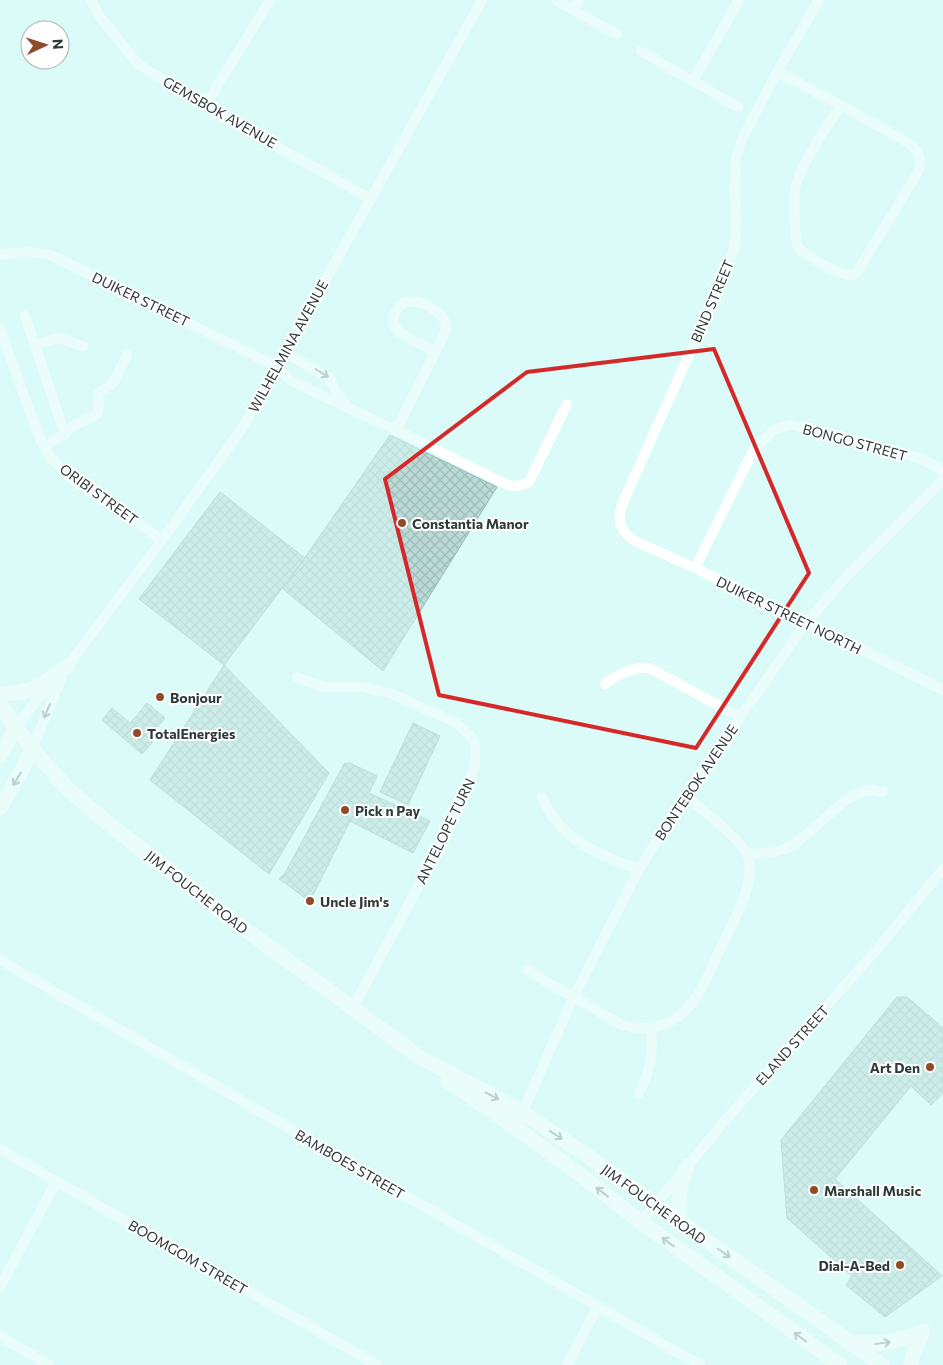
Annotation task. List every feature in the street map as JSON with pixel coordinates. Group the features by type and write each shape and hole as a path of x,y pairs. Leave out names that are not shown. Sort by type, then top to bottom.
{"street":[{"name":"GEMSBOK AVENUE","path":"91,0 100,17 138,64 205,106 371,198"},
{"path":"205,106 270,0"},
{"name":"WILHELMINA AVENUE","path":"16,728 32,706 66,669 243,427 482,0"},
{"path":"556,0 617,34"},
{"path":"573,10 579,0"},
{"path":"693,81 739,0"},
{"name":"BIND STREET","path":"635,541 627,536 622,528 619,513 728,268 735,245 734,188 736,158 741,141 777,72 819,0"},
{"path":"641,51 738,107"},
{"path":"777,72 841,105 913,146 919,154 921,161 917,174 860,268 857,272 850,275 841,273 806,255 797,245 796,236 796,188 804,167 841,105"},
{"name":"DUIKER STREET","path":"0,256 19,251 51,255 276,366 290,380 348,406 508,485 524,485 529,482 567,404"},
{"path":"396,430 436,352 446,331 445,321 440,314 412,300 400,305 393,319 397,330 436,352"},
{"path":"25,316 65,434"},
{"name":"ORIBI STREET","path":"0,329 33,420 50,457 71,478 162,540"},
{"path":"34,344 59,338 83,346"},
{"path":"284,353 329,377 336,393 348,406"},
{"path":"44,447 65,434 73,426 98,414 98,394 114,382 127,355"},
{"name":"BONGO STREET","path":"695,568 754,449 775,429 790,425 812,429 914,457 934,465 943,472"},
{"name":"BONTEBOK AVENUE","path":"515,1127 573,998 639,869 685,796 806,623 846,577 943,480"},
{"name":"DUIKER STREET NORTH","path":"635,541 695,568 943,690"},
{"path":"605,684 618,675 638,667 649,668 740,717"},
{"path":"0,694 14,694 35,689 66,669"},
{"name":"WILHELMINA AVENUE","path":"32,749 66,669"},
{"name":"ANTELOPE TURN","path":"297,677 323,687 363,687 394,694 456,723 471,736 475,745 475,765 463,798 422,880 352,1009"},
{"name":"JIM FOUCHE ROAD","path":"0,704 32,749 68,790 104,820 231,919 418,1056 476,1102 515,1127 584,1177 641,1222 840,1365"},
{"path":"0,755 16,728"},
{"path":"0,808 32,749"},
{"path":"748,854 780,850 793,845 823,818 851,799 872,790 882,792"},
{"path":"528,971 622,1025 634,1029 651,1029 682,1014 690,1006 700,990 738,912 748,883 748,854 724,828 685,796"},
{"path":"542,797 548,812 574,840 614,860 639,869"},
{"name":"ELAND STREET","path":"641,1222 729,1116 879,947 943,869"},
{"name":"BAMBOES STREET","path":"0,960 700,1365"},
{"path":"639,1093 649,1072 652,1057 651,1029"},
{"name":"JIM FOUCHE ROAD","path":"418,1056 522,1112 590,1157 882,1365"},
{"name":"BOOMGOM STREET","path":"0,1148 56,1182 378,1365"},
{"path":"680,1222 679,1190 687,1166"},
{"path":"0,1287 56,1182"},
{"path":"567,1365 598,1306"},
{"path":"850,1343 885,1343 919,1333 911,1365"},
{"path":"0,1335 49,1365"}],"highlighted area":[{"path":"714,349 809,573 696,748 439,695 385,479 527,372"}],"building":[{"name":"Constantia Manor","path":"390,435 497,487 383,671 283,589"},
{"path":"220,492 305,558 224,665 139,599"},
{"path":"224,665 329,773 269,874 150,780"},
{"path":"147,703 165,718 148,738 153,742 142,754 102,720 112,708 130,723"},
{"path":"413,723 440,736 408,805 380,792"},
{"path":"350,763 377,776 369,793 430,821 413,853 350,821 310,901 279,879 285,873 344,764"},
{"path":"897,997 907,997 943,1028 943,1093 931,1105 911,1086 835,1179 942,1276 885,1317 846,1285 852,1276 787,1218 781,1140"}],"place":[{"name":"Constantia Manor","path":"402,523"},
{"name":"Bonjour","path":"160,697"},
{"name":"TotalEnergies","path":"137,733"},
{"name":"Pick n Pay","path":"345,810"},
{"name":"Uncle Jim's","path":"310,901"},
{"name":"Art Den","path":"930,1067"},
{"name":"Marshall Music","path":"814,1190"},
{"name":"Dial-A-Bed","path":"900,1265"}]}
